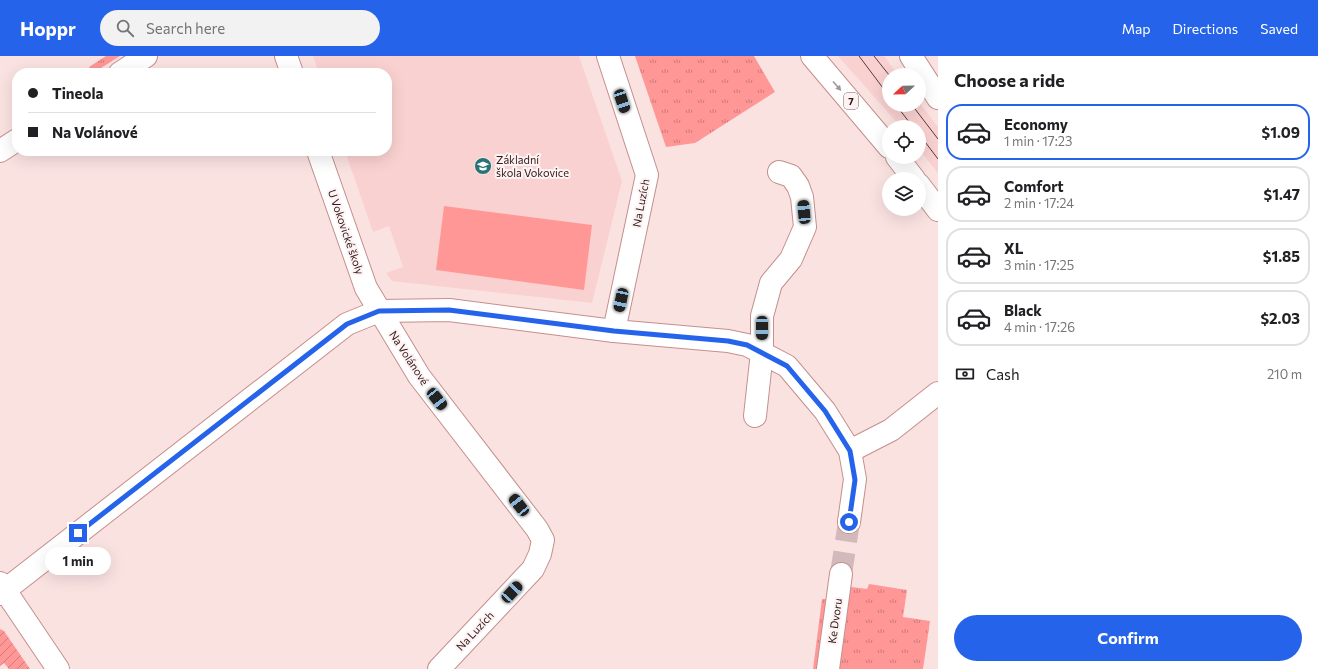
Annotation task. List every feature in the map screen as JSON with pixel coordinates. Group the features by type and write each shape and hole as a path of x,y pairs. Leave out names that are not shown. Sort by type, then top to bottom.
{"street":[{"path":"128,68 146,56"},
{"path":"286,56 290,68"},
{"name":"Na Luzích","path":"608,56 647,175 614,331"},
{"name":"7","path":"812,56 882,139"},
{"path":"910,56 938,98"},
{"path":"0,151 12,143"},
{"name":"U Vokovické školy","path":"320,156 366,288 379,311"},
{"path":"902,164 909,172"},
{"path":"755,416 762,352 762,316 771,283 791,259 805,227 802,197 798,186 791,176 779,172"},
{"path":"926,194 938,210"},
{"path":"58,669 2,589 347,324 379,311 449,310 614,331 728,341 747,345 787,366 825,411 850,451 855,480 849,522"},
{"name":"Na Volánové","path":"379,311 419,376 537,529 543,540 540,554"},
{"path":"850,451 891,430 938,393"},
{"name":"Na Luzích","path":"439,669 533,569 540,554"},
{"name":"Ke Dvoru","path":"828,669 842,574"}],"shaded area":[{"name":"Základní škola Vokovice","path":"313,56 579,56 622,181 592,303 392,281 386,273 403,267 389,226 373,232 347,156 392,156 392,68 317,68"},
{"path":"838,56 884,56 893,68 882,68 882,106"},
{"path":"926,111 938,127 938,173 926,158 926,120 895,120 888,112"}],"green space":[{"path":"106,56 120,56 101,68 89,67"},
{"path":"635,56 754,56 775,92 695,143 666,147"},
{"path":"444,206 592,225 584,290 436,270"},
{"path":"829,584 867,589 869,584 907,590 903,617 930,621 923,669 813,669 822,599 827,599"},
{"path":"0,629 4,631 30,669 9,669 4,663 0,666"}],"tunnel":[{"path":"841,574 849,522"}],"tram line":[{"path":"859,56 882,87"},
{"path":"874,56 883,68"},
{"path":"901,112 908,120"},
{"path":"917,112 938,139"},
{"path":"926,143 938,159"}],"place":[{"name":"Základní škola Vokovice","path":"483,166"}],"route":[{"path":"78,533 347,324 379,311 449,310 614,331 728,341 747,345 762,352 787,366 825,411 850,451 855,480 849,522"}]}
